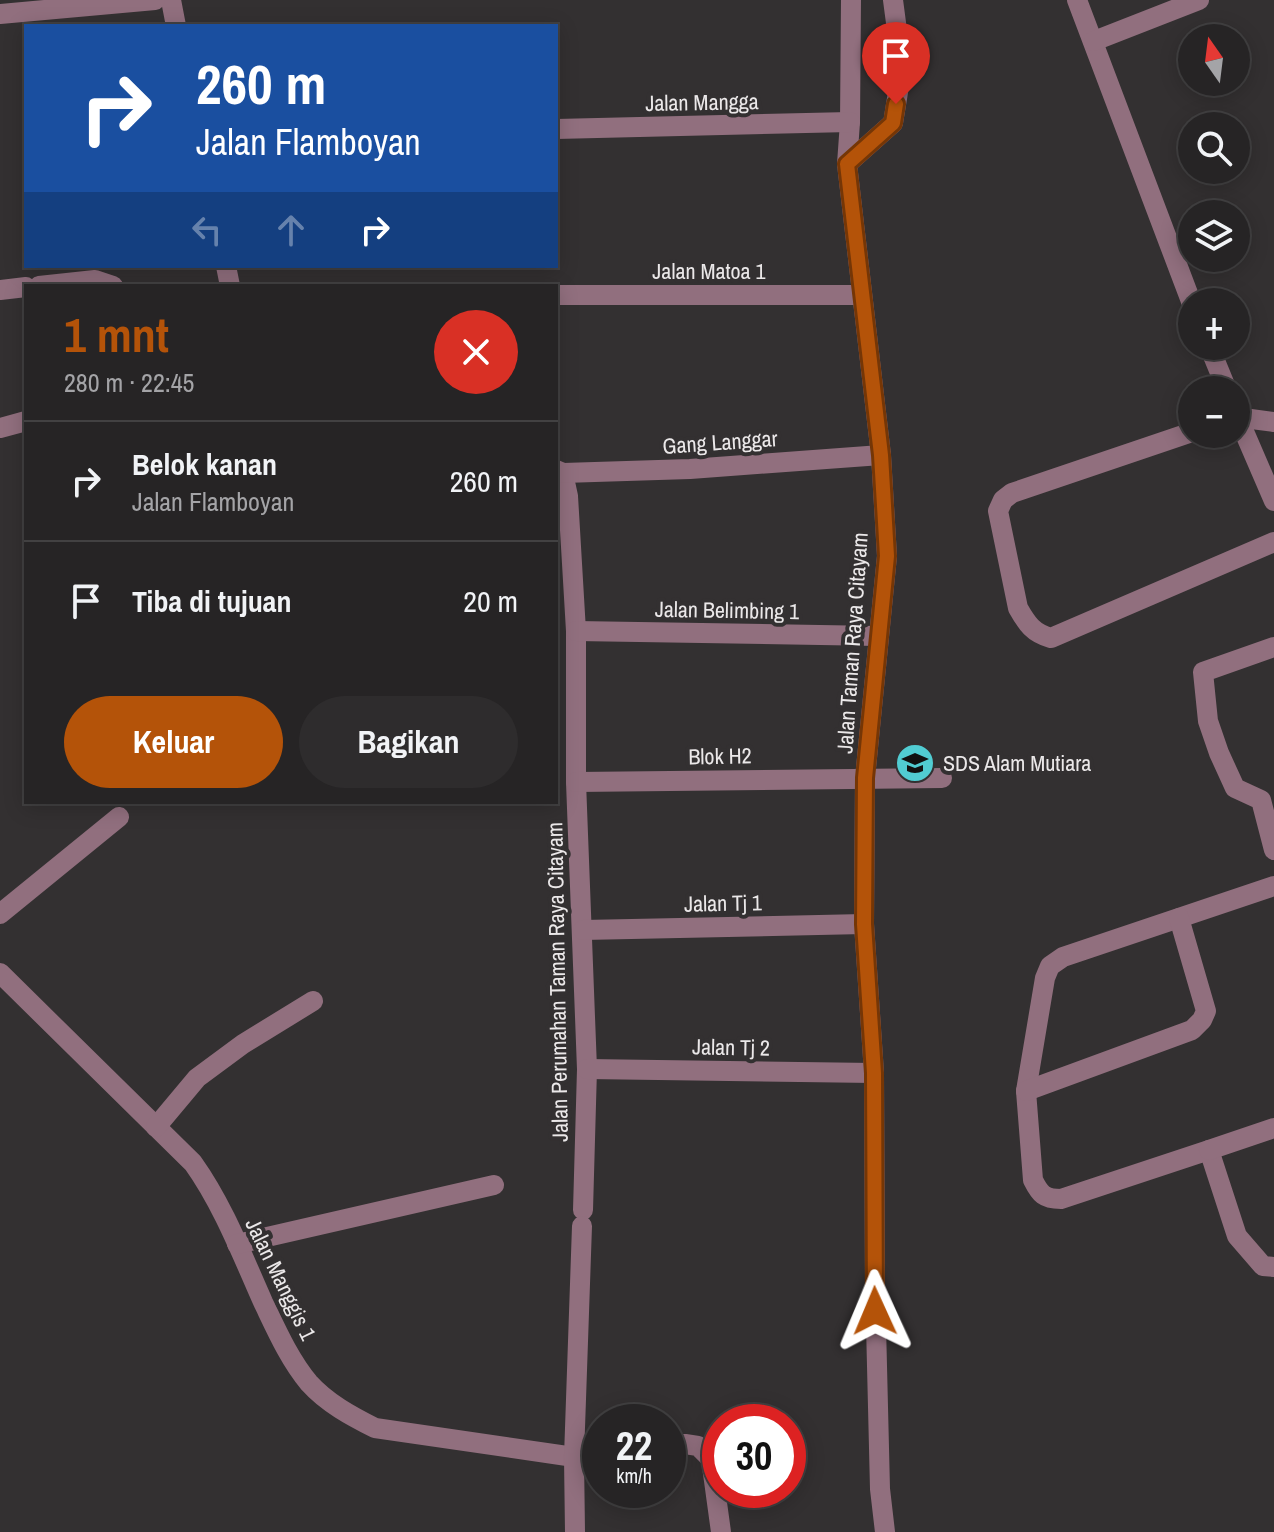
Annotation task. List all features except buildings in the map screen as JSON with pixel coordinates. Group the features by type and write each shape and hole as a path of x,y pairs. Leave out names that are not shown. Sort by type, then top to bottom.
{"street":[{"path":"0,14 35,19 155,0"},
{"path":"171,0 176,24"},
{"name":"Jalan Taman Raya Citayam","path":"851,0 847,164 881,455 887,556 865,778 864,924 874,1073 875,1284 880,1489 885,1532"},
{"path":"847,164 893,123 900,80 893,0"},
{"path":"1077,0 1186,288"},
{"path":"1094,41 1199,0"},
{"name":"Jalan Mangga","path":"558,129 850,122"},
{"path":"48,279 95,280 107,284"},
{"path":"0,290 24,287"},
{"name":"Jalan Matoa 1","path":"558,295 861,295"},
{"path":"1250,418 1274,422"},
{"path":"0,428 24,422"},
{"path":"1178,437 1012,493 1003,500 998,511 1018,608 1025,621 1039,635 1051,638 1274,542"},
{"path":"1250,447 1274,501"},
{"name":"Gang Langgar","path":"559,472 690,469 881,455"},
{"name":"Jalan Perumahan Taman Raya Citayam","path":"559,472 568,496 576,631 576,782 587,1069 574,1457 575,1532"},
{"name":"Jalan Belimbing 1","path":"576,631 878,636"},
{"path":"1274,647 1203,672 1208,721 1219,753 1235,788 1267,798 1274,850"},
{"name":"Blok H2","path":"576,782 942,778"},
{"path":"0,914 119,817"},
{"path":"1274,886 1063,957 1050,966 1045,978 1026,1091 1033,1180 1038,1191 1049,1199 1061,1199 1274,1128"},
{"path":"1026,1091 1192,1030 1199,1024 1206,1011 1179,918"},
{"name":"Jalan Tj 1","path":"583,930 864,924"},
{"name":"Jalan Manggis 1","path":"0,973 193,1163 208,1185 274,1326 310,1384 347,1414 375,1428 582,1456"},
{"path":"156,1127 197,1078 243,1044 313,1001"},
{"name":"Jalan Tj 2","path":"587,1069 874,1073"},
{"path":"1209,1150 1237,1236 1263,1266 1274,1267"},
{"path":"237,1244 494,1185"},
{"path":"686,1444 698,1446 711,1459 721,1532"}],"place":[{"name":"SDS Alam Mutiara","path":"915,763"}],"route":[{"path":"875,1311 874,1073 864,924 865,778 887,556 881,455 847,164 893,123 896,104"}]}
